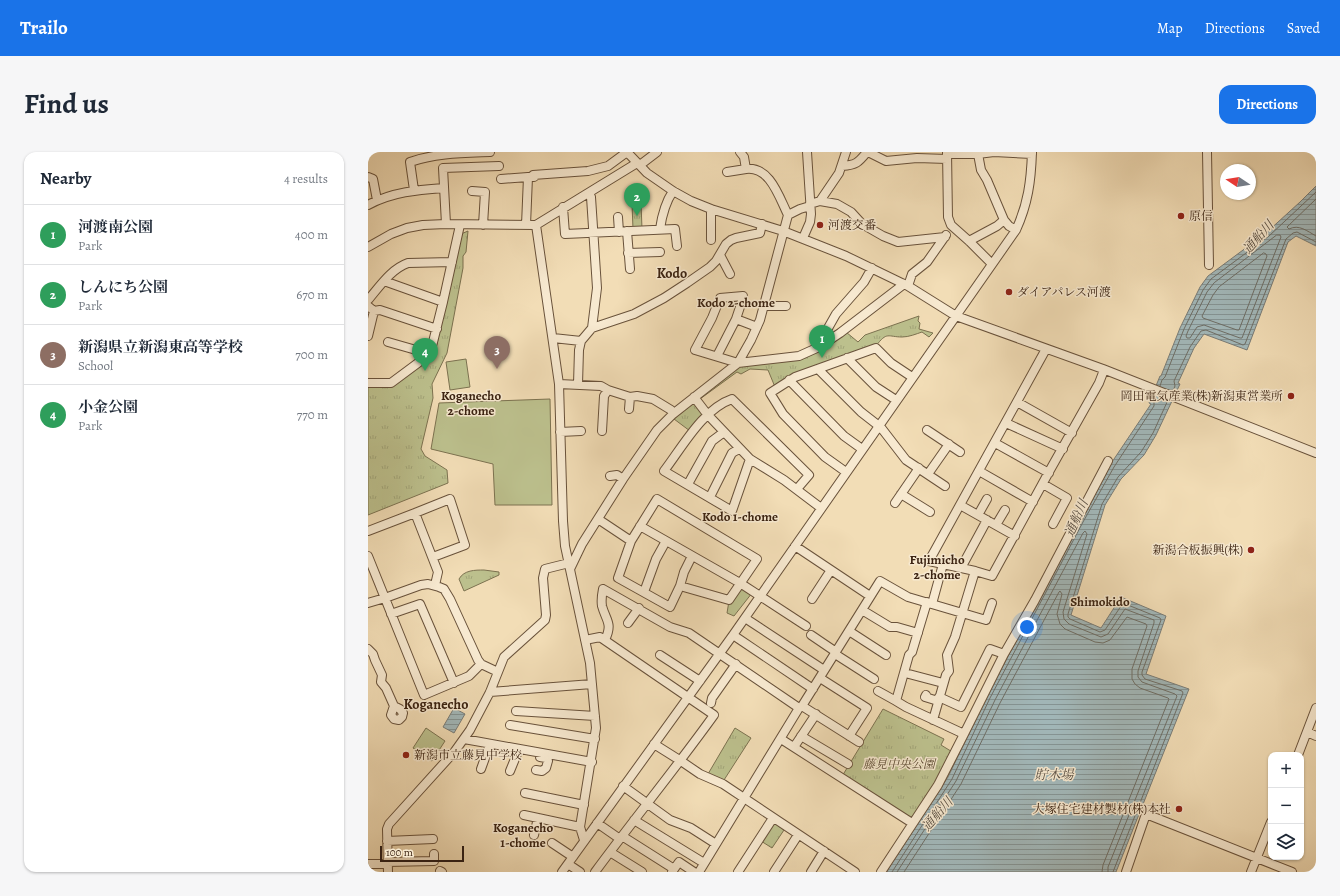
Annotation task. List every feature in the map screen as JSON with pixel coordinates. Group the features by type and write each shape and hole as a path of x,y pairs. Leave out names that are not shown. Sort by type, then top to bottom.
{"street":[{"path":"414,190 410,162 423,157 490,152"},
{"path":"501,179 588,171 608,166 627,152 647,173 673,191 691,201 711,209 803,238 872,268 906,285 956,316 1104,370 1316,453"},
{"path":"368,247 391,234 407,228 423,225 536,225 657,152"},
{"path":"740,152 744,157 746,169"},
{"path":"803,238 810,222 807,152"},
{"path":"820,201 839,173 846,152"},
{"path":"562,872 733,635 1016,230 1029,194 1032,153 994,152 886,161 868,152 859,162 853,165 842,166"},
{"path":"1207,152 1209,265"},
{"path":"978,154 980,170 987,180 1004,220 1009,226 1016,230"},
{"path":"947,155 948,216 951,225 970,241 992,264"},
{"path":"446,224 442,168 498,166"},
{"path":"569,566 657,430 672,414 738,363 757,327 788,215 768,177 753,168 727,172"},
{"path":"368,177 373,179 377,200"},
{"path":"526,225 528,177"},
{"path":"483,225 485,183"},
{"path":"368,205 377,200 414,190 444,188"},
{"path":"472,191 485,192"},
{"path":"660,230 663,211 667,200 673,191"},
{"path":"589,193 591,197 597,288 592,328"},
{"path":"788,215 820,201 837,204 851,212 862,224 883,236 898,242 945,237"},
{"path":"563,208 565,234 675,229 677,246"},
{"path":"711,209 711,240"},
{"path":"618,217 628,253 630,269"},
{"path":"748,220 745,231 750,235"},
{"path":"970,241 997,226 1004,220"},
{"path":"368,383 391,383 430,354 460,224"},
{"path":"578,384 578,358 581,341 592,328 634,314 664,298 710,267 716,261 726,244 731,240 760,233 762,224"},
{"path":"536,225 559,384 563,521 569,566 585,640 592,684 596,728 592,762 580,827 584,840"},
{"path":"718,356 743,302 743,296 720,298 712,318 695,350 738,363 799,356 819,347 906,285 912,274 927,262 945,237 951,225"},
{"path":"628,253 660,252"},
{"path":"720,255 730,274"},
{"path":"368,300 384,281 401,266 408,263 452,262"},
{"path":"819,347 819,340 823,337 836,314 864,282 872,268"},
{"path":"384,281 443,302"},
{"path":"368,306 374,311 380,310 437,328"},
{"path":"764,306 786,306"},
{"path":"368,336 374,311"},
{"path":"736,319 757,327"},
{"path":"553,338 581,341"},
{"path":"388,342 430,354"},
{"path":"846,472 825,457 783,414 770,393 789,380 876,348 891,363 912,377"},
{"path":"1046,349 929,561 992,576 1072,433 1099,383 1104,370"},
{"path":"847,358 876,387 896,400"},
{"path":"818,369 861,412 879,425 906,460 944,486"},
{"path":"789,380 844,436 862,449"},
{"path":"559,384 601,386 608,390 630,397 637,396 653,399 670,410 672,414"},
{"path":"602,431 604,396 608,390"},
{"path":"629,409 630,397"},
{"path":"694,397 707,414 750,459 797,489 821,508"},
{"path":"750,459 732,511 664,471 707,414 723,402 732,399 809,475 797,489"},
{"path":"1017,402 1072,433"},
{"path":"1006,423 1063,448"},
{"path":"927,430 960,452"},
{"path":"560,432 581,431"},
{"path":"688,484 712,441 724,432"},
{"path":"995,443 1049,473"},
{"path":"928,474 949,444"},
{"path":"710,497 732,453 739,449"},
{"path":"881,872 938,784 964,734 1002,653 1030,608 1108,461"},
{"path":"895,503 919,468"},
{"path":"979,471 1033,502"},
{"path":"610,476 617,475 624,479"},
{"path":"1043,484 1067,498 1053,524"},
{"path":"901,494 930,512"},
{"path":"368,531 450,499 465,545 432,557"},
{"path":"680,586 729,600 757,559 657,499 631,541 618,578 670,607 692,556"},
{"path":"978,515 987,499"},
{"path":"960,505 1015,536"},
{"path":"996,525 1005,510"},
{"path":"415,513 438,572 435,585"},
{"path":"598,519 631,541"},
{"path":"961,568 987,520"},
{"path":"640,526 740,583 806,626"},
{"path":"644,592 656,560 666,541"},
{"path":"795,546 870,596"},
{"path":"368,556 424,695 468,676 481,664"},
{"path":"896,701 909,655 912,652 943,564"},
{"path":"387,866 387,829 389,824 464,739 490,692 504,658 545,620 546,615 543,578 545,568 569,566"},
{"path":"812,599 831,570"},
{"path":"933,720 943,683 949,671 947,655 975,571"},
{"path":"699,872 880,581 908,597 986,620 992,602"},
{"path":"368,603 421,585 435,585 444,589 448,594 478,660 481,664 498,672"},
{"path":"605,640 610,625 602,604 604,585 670,627 689,633 801,707 816,714 859,742"},
{"path":"391,614 420,604 454,683"},
{"path":"628,623 639,608"},
{"path":"862,610 890,627 898,627 918,633"},
{"path":"745,618 824,670"},
{"path":"849,632 886,655"},
{"path":"733,635 813,689"},
{"path":"811,635 874,679"},
{"path":"585,640 600,637 714,715 681,761 621,837 599,871"},
{"path":"368,649 373,654 382,675 381,682 386,688 394,706"},
{"path":"926,695 925,697 939,699 961,706 990,649 1002,653"},
{"path":"660,655 700,681"},
{"path":"711,703 712,698 736,664"},
{"path":"905,673 943,683"},
{"path":"820,678 867,708 849,736"},
{"path":"490,692 592,684"},
{"path":"878,691 933,720 964,734"},
{"path":"1299,752 1316,708"},
{"path":"516,711 595,716"},
{"path":"794,747 816,714"},
{"path":"510,725 595,739"},
{"path":"1307,732 1316,736"},
{"path":"801,736 848,764"},
{"path":"464,739 592,762"},
{"path":"781,739 912,823"},
{"path":"481,769 490,744"},
{"path":"654,744 694,771 723,784 850,871"},
{"path":"510,771 519,749"},
{"path":"536,770 542,771 546,768 548,761 546,758 540,757 541,753"},
{"path":"623,786 670,820 691,828 716,844"},
{"path":"525,793 584,805"},
{"path":"1126,872 1146,814 1292,872"},
{"path":"524,815 580,827"},
{"path":"534,835 538,818"},
{"path":"738,872 773,818"},
{"path":"634,820 704,863"},
{"path":"597,823 673,870 679,862 694,872"},
{"path":"1252,872 1270,824"},
{"path":"774,872 798,835"},
{"path":"387,841 432,839"},
{"path":"552,844 570,860 580,872"},
{"path":"610,852 629,869 642,872"},
{"path":"811,872 824,852"},
{"path":"368,864 387,866 434,861 434,854"}],"green space":[{"path":"641,203 642,229 633,229 632,204"},
{"path":"468,231 466,252 463,256 463,268 447,353 432,384 433,398 421,449 425,456 447,470 448,483 368,515 368,387 392,387 429,358 437,344 461,234"},
{"path":"919,316 919,329 933,333 929,337 922,332 905,337 888,336 883,338 876,346 775,387 768,370 750,369 741,374 737,372 700,399 698,397 740,365 794,360 846,332 858,342 865,335"},
{"path":"466,359 470,387 450,390 446,362"},
{"path":"550,399 552,505 495,505 493,464 431,449 439,403"},
{"path":"695,402 703,413 690,431 674,419"},
{"path":"484,570 499,572 499,575 464,591 459,579 461,576 470,571"},
{"path":"740,585 752,593 734,616 727,613 729,601"},
{"name":"藤見中央公園","path":"883,709 944,739 941,745 954,753 912,823 841,778"},
{"path":"426,728 445,741 432,761 413,748"},
{"path":"735,728 751,738 724,780 708,774"},
{"path":"773,822 784,830 772,848 761,841"}],"water":[{"name":"貯木場","path":"1316,186 1316,246 1296,236 1288,242 1247,350 1204,334 1194,348 1178,383 1180,384 1156,435 1144,455 1121,479 1105,505 1071,615 1101,628 1121,597 1166,616 1146,674 1189,689 1116,872 887,872 948,777 987,696 1080,520 1110,465 1151,404 1149,403 1180,328 1200,287 1208,276 1266,233"},
{"path":"454,708 465,714 454,733 443,727"}],"place":[{"name":"しんにち公園","path":"637,216"},
{"name":"原信","path":"1181,216"},
{"name":"河渡交番","path":"820,225"},
{"name":"ダイアパレス河渡","path":"1009,292"},
{"name":"河渡南公園","path":"822,358"},
{"name":"新潟県立新潟東高等学校","path":"497,369"},
{"name":"小金公園","path":"425,371"},
{"name":"岡田電気産業(株)新潟東営業所","path":"1291,396"},
{"name":"新潟合板振興(株)","path":"1251,550"},
{"name":"新潟市立藤見中学校","path":"406,755"},
{"name":"大塚住宅建材製材(株)本社","path":"1179,809"}],"district":[{"name":"Kodo","path":"672,273"},
{"name":"Kodo 2-chome","path":"736,302"},
{"name":"Koganecho 2-chome","path":"471,402"},
{"name":"Kodo 1-chome","path":"740,516"},
{"name":"Fujimicho 2-chome","path":"937,566"},
{"name":"Shimokido","path":"1100,601"},
{"name":"Koganecho","path":"436,704"},
{"name":"Koganecho 1-chome","path":"523,834"}],"water label":[{"name":"通船川","path":"1258,237"},
{"name":"通船川","path":"1076,518"},
{"name":"通船川","path":"937,814"}]}
